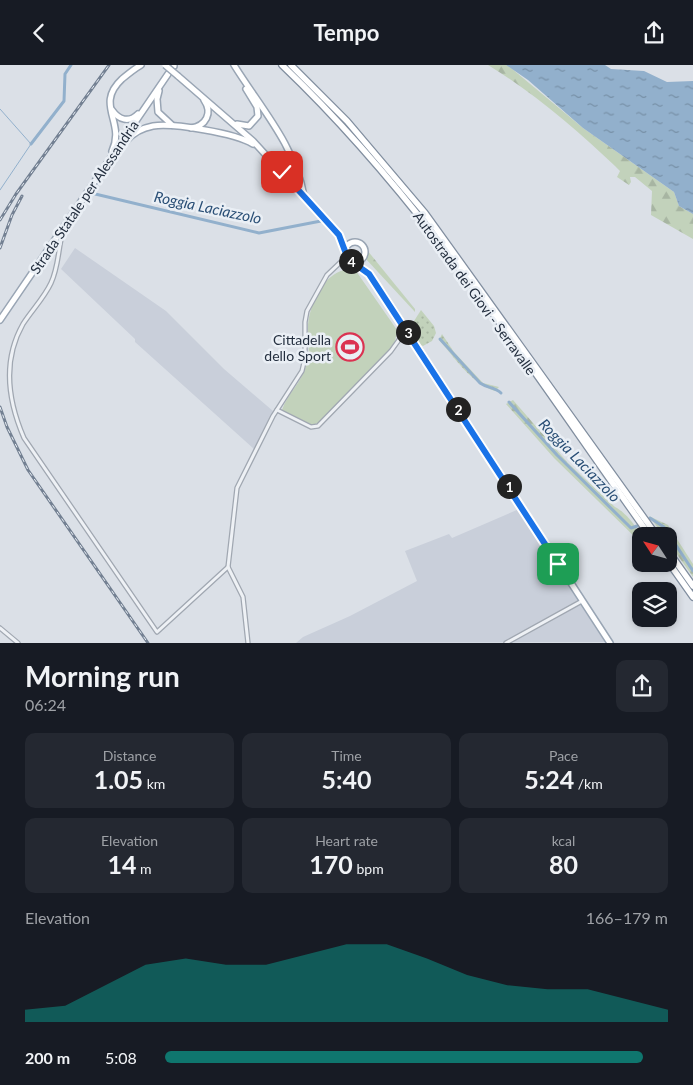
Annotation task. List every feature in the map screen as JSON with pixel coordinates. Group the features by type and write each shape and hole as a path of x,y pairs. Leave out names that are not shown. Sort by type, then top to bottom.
{"highway":[{"name":"Autostrada dei Giovi - Serravalle","path":"282,65 342,125 424,221 644,527"},
{"name":"Autostrada dei Giovi - Serravalle","path":"291,65 368,145 431,220 652,527"},
{"path":"678,565 693,586"},
{"path":"676,573 693,597"}],"main road":[{"path":"107,164 117,136 109,97 113,88 135,67 141,65"},
{"path":"165,65 233,122 264,152 339,235 346,254 369,274 610,643"},
{"path":"234,65 287,147 304,196"},
{"path":"233,122 249,126 258,115 257,107 240,75"},
{"name":"Strada Statale per Alessandria","path":"0,320 167,77 157,99 157,108 164,120 175,127"},
{"path":"187,128 200,125 208,115 206,103 196,90"},
{"path":"110,105 116,116 128,119 135,117 150,101"},
{"path":"116,150 131,135 146,128 175,127 239,137 264,152"},
{"path":"339,235 363,246 369,274"},
{"path":"346,254 348,246 354,242"},
{"path":"355,262 364,257"}],"street":[{"path":"67,223 61,239 56,270 44,294 22,325 11,355 8,383 10,397 24,437 157,632 228,567"},
{"path":"248,643 243,597 228,567 237,488 276,410 298,380 304,365 307,311 327,275 346,254"},
{"path":"276,410 311,427 318,426 394,347 406,330"},
{"path":"506,643 582,601"},
{"path":"0,628 18,643"}],"shaded area":[{"path":"75,248 166,311 224,369 273,411 254,449 135,342 135,339 61,269"},
{"path":"519,509 605,642 296,643 303,637 350,616 417,581 405,551 449,534 452,538"}],"green space":[{"path":"488,65 506,65 511,68 583,128 674,192 679,206 693,214 693,239 651,215 652,191 635,177 630,177 631,182 629,185 617,177 620,171 570,125 522,87"},
{"path":"367,250 415,309 415,312 365,258"},
{"name":"Cittadella dello Sport","path":"344,270 356,271 397,330 395,342 320,422 313,425 282,410 305,370 309,353 309,317 315,300 324,284 337,273"},
{"path":"421,310 434,326 436,333 432,341 423,346 419,344 409,329"},
{"path":"442,334 454,352 483,383 499,387 495,391 479,383 464,370 439,340"},
{"path":"513,400 568,463 628,517 635,527 632,527 632,534 554,458 506,404"},
{"path":"649,516 669,527 657,527"},
{"path":"678,541 693,564 693,577 678,556"}],"water":[{"path":"506,65 605,65 611,69 644,71 667,82 693,81 693,214 679,206 674,192 583,128 528,80"}],"waterway":[{"name":"Roggia Laciazzolo","path":"31,144 64,101 65,74 71,65"},
{"path":"0,109 31,144 0,190"},
{"name":"Roggia Laciazzolo","path":"91,193 259,233 321,221"},
{"name":"Roggia Laciazzolo","path":"440,339 480,383 501,393"},
{"name":"Roggia Laciazzolo","path":"509,402 557,455 631,528 637,526"},
{"name":"Roggia Laciazzolo","path":"650,518 664,527 693,571"}],"railway":[{"path":"0,220 16,194 109,65"},
{"path":"0,248 12,215 22,196"},
{"path":"0,407 7,427 28,470 148,643"}],"place":[{"name":"Cittadella dello Sport","path":"350,347"}],"route":[{"path":"282,172 339,235 348,259 363,267 369,274 475,433 558,564"}]}
